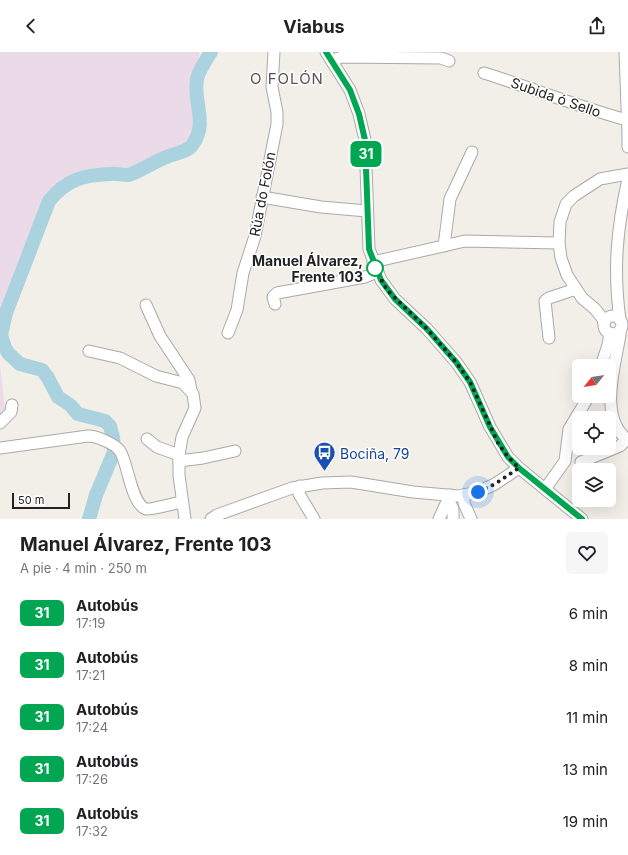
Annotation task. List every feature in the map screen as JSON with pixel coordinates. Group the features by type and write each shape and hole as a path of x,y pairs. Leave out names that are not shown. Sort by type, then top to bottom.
{"street":[{"name":"Rúa do Folón","path":"228,333 237,310 243,273 255,236 277,124 277,112 272,87 274,52"},
{"path":"625,52 628,147"},
{"path":"330,56 441,58 449,60"},
{"path":"330,56 350,90 359,114 365,140 369,249 375,267 387,290 427,329 456,362 470,382 498,443 508,457 519,468 582,519"},
{"name":"Subida ó Sello","path":"484,72 530,87 588,109 627,120"},
{"path":"444,246 450,199 472,152"},
{"path":"580,462 620,446 627,440 616,426 610,409 620,335 612,324 603,319 595,309 582,298 567,275 561,258 559,243 560,222 566,204 574,196 600,179 628,174"},
{"path":"603,359 612,324 616,292 616,254 619,225 628,179"},
{"path":"262,197 321,207 367,212"},
{"path":"275,304 273,297 277,293 365,277 375,267 465,241 559,243"},
{"path":"548,338 545,301 549,298 576,289"},
{"path":"146,305 160,336 189,380 193,394 195,408 182,437 179,458 182,502 185,519"},
{"path":"89,351 120,358 156,376 183,383 193,394"},
{"path":"545,489 565,461 569,429 585,403"},
{"path":"0,423 11,412 12,405"},
{"path":"0,448 95,436 120,451 134,492 140,504 144,508 150,509 182,502"},
{"path":"147,439 157,447 179,458 202,458 235,452"},
{"path":"211,519 217,515 300,486 351,482 449,497 478,492 495,484 519,468"},
{"path":"300,486 299,494 314,519"},
{"path":"464,495 464,503 471,519"},
{"path":"439,519 449,497"},
{"path":"449,497 453,509 453,519"}],"shaded area":[{"path":"0,52 200,52 191,98 195,111 191,144 186,148 146,164 131,173 114,171 79,174 57,186 47,196 0,320"},
{"path":"0,365 5,408 0,414"}],"waterway":[{"path":"89,519 96,495 114,452 113,437 110,426 105,421 78,414 70,405 58,397 42,370 20,364 9,354 5,348 1,335 6,313 49,201 55,194 69,183 83,177 114,174 128,175 165,158 185,151 191,147 197,136 200,120 196,88 197,79 211,52"}],"bus line":[{"name":"31","path":"326,52 333,60 350,90 359,114 365,140 369,249 381,280 395,299 427,329 456,362 470,382 498,443 508,457 519,468 582,519"}],"place":[{"name":"Manuel Álvarez, Frente 103","path":"375,268"},
{"name":"Bociña, 79","path":"325,472"}],"district":[{"name":"O FOLÓN","path":"287,78"}],"route":[{"path":"375,268 387,290 427,329 456,362 470,382 498,443 508,457 519,468 495,484 478,492"}]}
